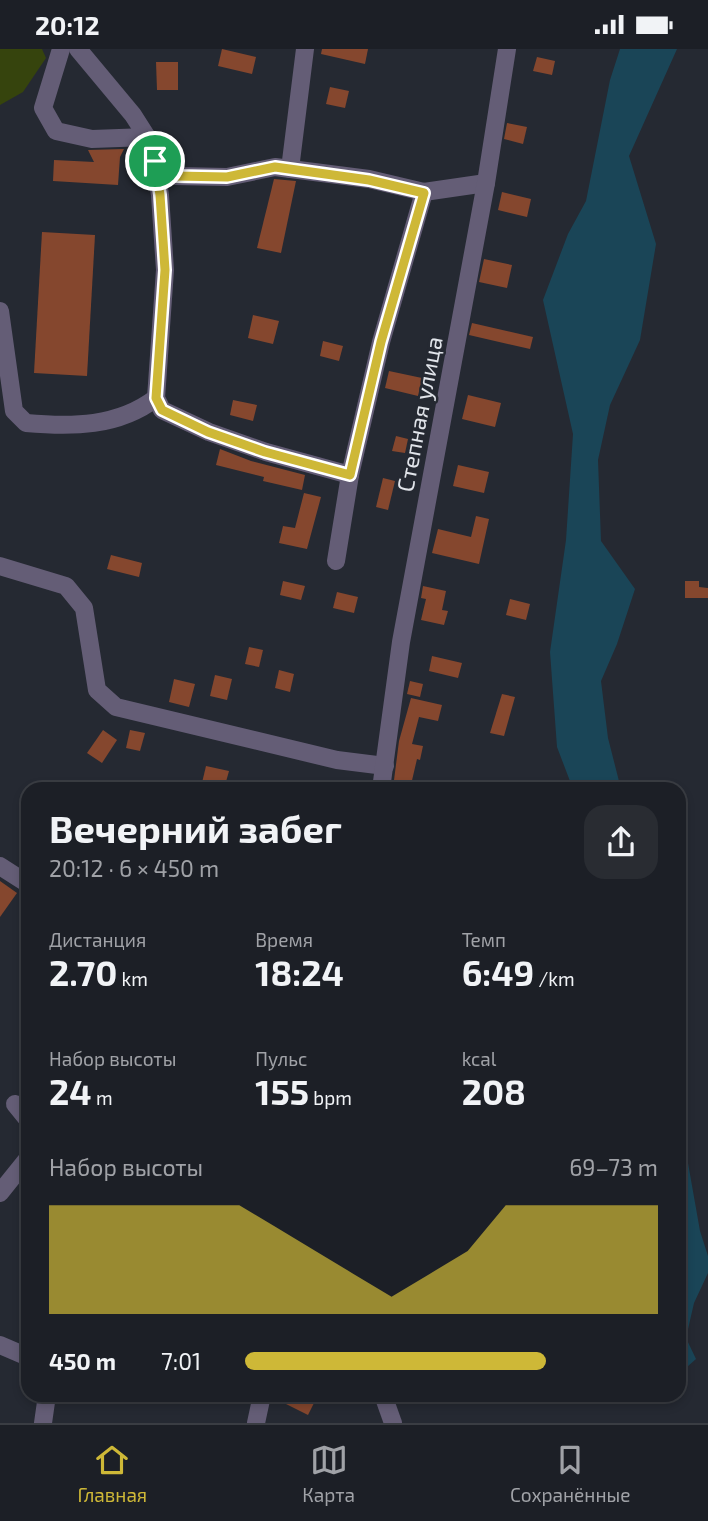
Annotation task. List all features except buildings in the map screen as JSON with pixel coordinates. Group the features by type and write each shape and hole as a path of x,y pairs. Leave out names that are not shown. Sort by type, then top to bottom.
{"street":[{"path":"61,49 43,108 56,131 92,139 147,137"},
{"path":"78,49 134,115 147,137 155,161 165,270 156,398 162,410 208,432 265,452 350,475"},
{"path":"290,169 304,49"},
{"name":"Степная улица","path":"382,782 401,642 486,183 507,49"},
{"path":"155,161 175,176 227,177 275,167 369,180 424,193 486,183"},
{"path":"336,561 350,475 381,342 424,193"},
{"path":"0,311 14,411 26,422 82,425 117,419 142,409 156,398"},
{"path":"0,566 66,586 84,608 97,689 116,707 337,760 385,766"},
{"path":"0,866 21,880"},
{"path":"15,1104 21,1111"},
{"path":"0,1193 21,1168"},
{"path":"0,1345 21,1354"},
{"path":"43,1423 46,1402"},
{"path":"256,1423 260,1402"},
{"path":"386,1402 393,1423"}],"green space":[{"path":"0,49 42,49 46,58 23,92 0,105"}],"water":[{"path":"620,49 677,49 629,156 656,244 640,340 610,405 598,460 601,541 635,589 617,644 601,681 608,738 619,782 570,782 557,747 550,652 566,540 573,434 543,300 568,234 586,201 610,80"},
{"path":"686,1152 700,1231 708,1256 708,1273 694,1303 686,1338"},
{"path":"686,1338 696,1359 686,1368"}],"route":[{"path":"155,161 175,176 227,177 275,167 369,180 424,193 381,342 350,475 265,452 208,432 162,410 156,398 165,270 155,161"}]}
